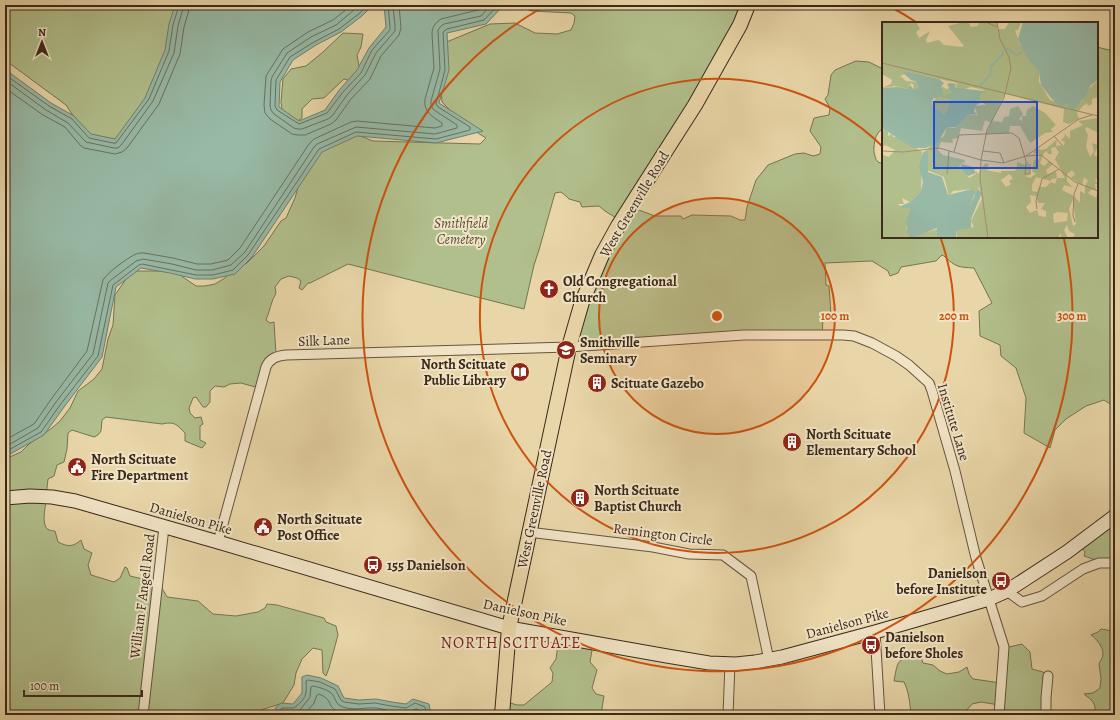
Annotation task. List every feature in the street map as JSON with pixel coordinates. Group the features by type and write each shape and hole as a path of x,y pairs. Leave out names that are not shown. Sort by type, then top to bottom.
{"main road":[{"name":"West Greenville Road","path":"502,715 508,628 568,347 582,302 602,255 618,226 695,105 740,25 748,5"},
{"name":"Danielson Pike","path":"5,498 30,496 52,497 67,500 218,542 508,628 709,663 755,662 769,660 875,632 989,599 1007,591 1067,552 1115,516"}],"street":[{"name":"Institute Lane","path":"568,347 744,334 843,335 854,336 872,343 909,365 929,383 932,391 955,471 976,558 1004,647 998,715"},
{"name":"Silk Lane","path":"218,542 266,367 275,357 286,355 568,347"},
{"name":"William F Angell Road","path":"143,715 164,527"},
{"name":"Remington Circle","path":"528,532 653,547 689,554 723,556 751,576 769,660"},
{"path":"1007,591 1022,602 1042,596 1084,569 1099,563 1115,563"},
{"path":"875,632 880,715"},
{"path":"728,715 730,663"},
{"path":"1046,715 1048,676"}],"green space":[{"path":"5,5 191,5 172,58 120,140 85,134 66,105 5,60"},
{"name":"Smithfield Cemetery","path":"514,5 749,5 631,207 655,216 681,216 683,219 692,215 731,216 740,220 745,220 747,207 756,180 768,165 795,154 804,153 813,156 820,154 821,147 810,131 814,118 829,115 830,108 825,99 828,95 831,75 835,70 856,61 869,62 882,68 882,129 876,137 874,153 878,162 882,164 882,238 1098,238 1098,47 1109,50 1115,49 1115,400 1110,404 1104,400 1086,406 1066,419 1055,430 1050,448 1024,433 1026,398 1016,368 1001,356 1000,345 980,336 979,311 992,303 974,268 957,266 942,255 936,261 901,267 898,273 890,276 888,271 872,261 825,263 826,285 829,286 831,315 823,318 822,337 729,338 570,346 621,221 599,206 582,207 580,202 569,199 561,192 555,193 534,265 524,309 348,264 308,283 302,290 299,288 301,281 297,278 289,276 281,279 275,287 276,293 266,320 270,323 274,322 276,355 259,388 241,383 230,384 224,387 215,386 210,391 210,402 206,407 203,407 196,397 193,398 189,408 190,413 195,418 201,417 203,424 200,426 200,440 206,443 202,448 185,441 185,433 173,423 162,424 106,417 102,420 101,431 94,437 72,430 68,433 64,462 57,465 54,476 48,479 44,520 46,528 55,531 58,542 73,545 81,540 84,549 92,553 88,565 91,575 114,582 120,578 125,567 127,568 130,576 159,583 167,597 198,601 213,614 236,616 258,612 265,608 267,604 277,605 324,618 326,622 336,626 338,635 326,676 323,673 322,650 313,648 302,659 296,673 294,685 283,703 261,710 261,715 5,715 5,459 21,452 29,444 60,421 70,408 78,391 94,379 102,369 108,339 113,325 115,295 128,276 135,271 174,271 196,286 215,284 225,278 232,271 247,263 264,246 281,221 286,218 295,198 303,170 323,150 358,135 373,141 480,144 486,138 462,122 442,102 432,45 449,41 490,24 515,23 535,33 557,34 571,30 574,23 575,16 571,13 532,11"},
{"path":"343,33 363,34 361,47 357,55 359,66 363,69 354,82 344,79 324,98 312,99 302,109 302,118 296,122 283,119 281,102 283,79 291,69 306,66"},
{"path":"1115,519 1115,562 1094,563 1093,559 1084,556 1085,552 1081,546"},
{"path":"1101,629 1112,631 1115,630 1115,715 1095,715 1093,703 1084,694 1093,693 1100,688 1101,679 1099,664 1103,657 1103,651 1099,643 1091,635"},
{"path":"559,637 593,644 590,662 597,670 592,688 596,694 604,696 601,715 594,715 584,710 583,715 502,715 504,701 517,705 524,705 552,682 553,673 550,668 556,659"},
{"path":"1022,644 1030,652 1032,669 1043,672 1048,676 1046,715 999,715 999,705 981,702 972,704 967,710 966,715 911,715 910,702 904,682 894,681 900,661 920,655 923,663 933,665 940,671 947,674 959,672 967,667 969,674 973,679 1001,683 1005,648"}],"water":[{"path":"175,5 373,5 362,16 341,32 316,45 293,60 280,82 279,107 299,121 325,110 340,89 357,70 369,48 386,27 384,5 504,5 486,24 447,33 449,70 439,103 483,131 436,143 357,136 322,152 252,257 235,274 213,279 195,279 141,268 116,287 102,357 44,435 5,457 5,66 10,73 51,103 74,116 91,134 115,139 145,98 165,50 169,24"},
{"path":"307,675 321,678 338,686 344,698 359,700 376,699 406,704 413,699 429,704 431,715 279,715 275,708 281,703 293,704 302,693 302,677"}],"place":[{"name":"Old Congregational Church","path":"549,289"},
{"name":"Smithville Seminary","path":"566,350"},
{"name":"North Scituate Public Library","path":"520,372"},
{"name":"Scituate Gazebo","path":"597,383"},
{"name":"North Scituate Elementary School","path":"792,442"},
{"name":"North Scituate Fire Department","path":"77,467"},
{"name":"North Scituate Baptist Church","path":"580,498"},
{"name":"North Scituate Post Office","path":"263,527"},
{"name":"155 Danielson","path":"373,565"},
{"name":"Danielson before Institute","path":"1001,581"},
{"name":"Danielson before Sholes","path":"871,645"}],"district":[{"name":"NORTH SCITUATE","path":"511,642"}]}
